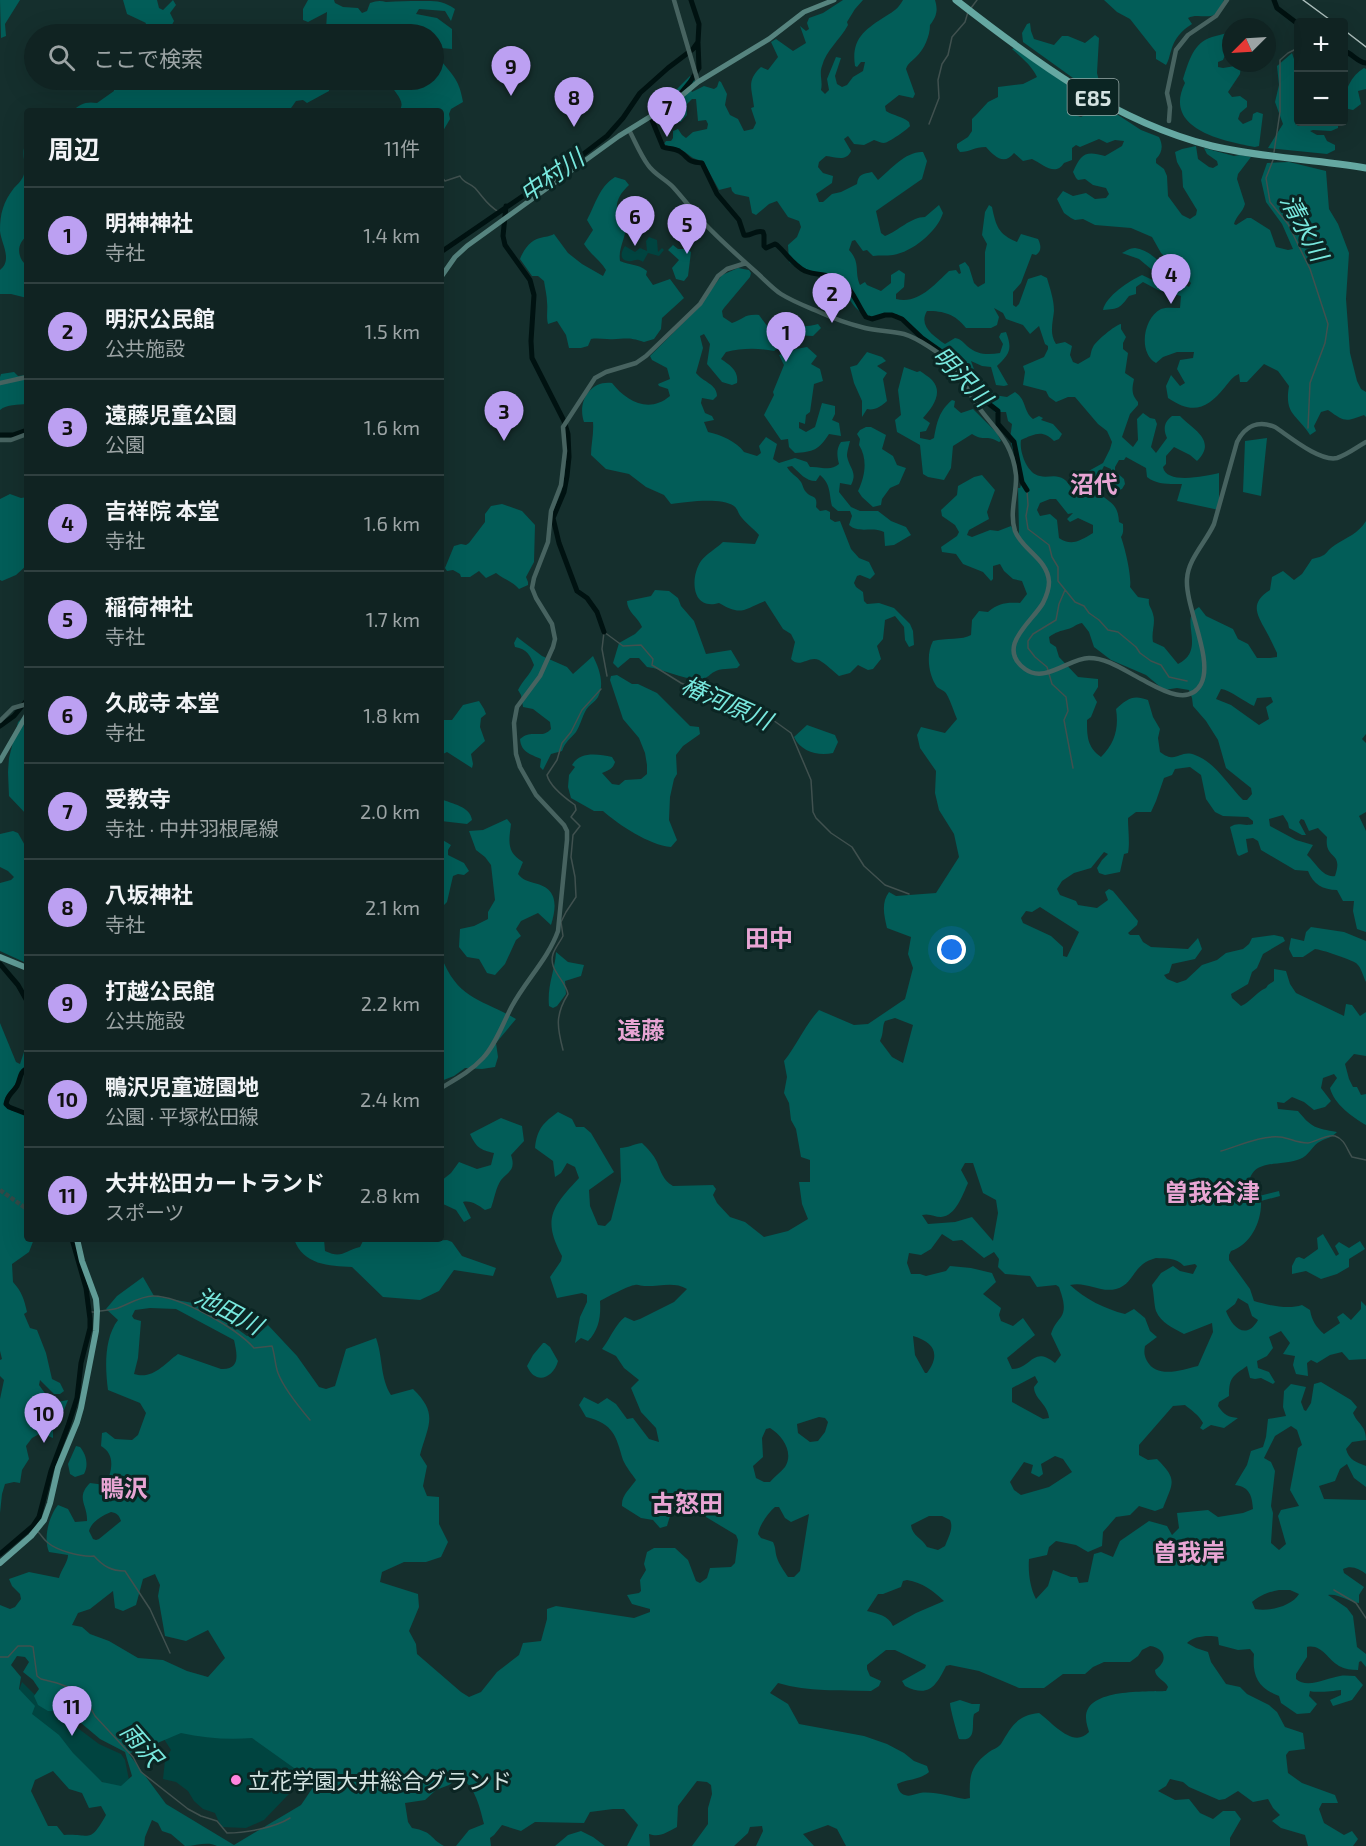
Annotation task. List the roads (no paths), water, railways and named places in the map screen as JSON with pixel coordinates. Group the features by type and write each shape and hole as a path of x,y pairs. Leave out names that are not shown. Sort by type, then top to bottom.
{"highway":[{"name":"E85","path":"956,0 1078,88 1102,103 1163,131 1213,146 1366,167"},
{"name":"E85","path":"962,0 1079,85 1132,114 1191,136 1250,152"}],"main road":[{"path":"444,273 455,257 629,130 674,102 697,79 769,39 804,12 834,0"},
{"path":"0,761 24,719"},
{"path":"0,957 24,967"},
{"path":"0,1563 35,1532 44,1520 58,1468 81,1408 96,1331 97,1311 96,1299 78,1242"}],"street":[{"path":"674,0 697,79"},
{"path":"1169,121 1170,107 1167,93 1176,50 1188,35 1216,16 1227,0"},
{"path":"629,130 651,169 669,184 705,224 781,294 854,325 907,334 935,351 958,370 975,403 1005,439 1011,453 1016,479 1013,522 1016,534 1047,573 1049,582 1044,601 1020,630 1014,646 1018,662 1027,671 1041,674 1078,659 1096,658 1110,662 1171,694 1183,695 1195,691 1203,681 1205,667 1186,584 1188,570 1214,524 1237,442 1243,432 1259,423 1269,424 1320,456 1332,459 1366,442"},
{"path":"444,1086 477,1065 488,1051 511,1006 542,962 558,931 567,831 561,820 536,795 520,766 516,754 514,723 517,707 540,676 555,639 552,624 532,588 548,542 551,512 561,485 565,451 563,427 595,378 642,359 700,303 718,276 727,269 746,263"},
{"path":"0,383 24,377"},
{"path":"0,440 11,440 24,435"},
{"path":"0,721 14,708 24,705"}],"waterway":[{"name":"中村川","path":"444,250 607,136 640,93 693,49 698,42 699,24 691,0"},
{"path":"971,8 977,0"},
{"path":"1274,0 1277,8 1294,21"},
{"path":"929,124 939,98 938,80 942,64 948,55 952,37 965,22 968,12"},
{"name":"明沢川","path":"652,113 681,93 690,82 699,68 698,43"},
{"name":"清水川","path":"1274,152 1280,112 1280,60 1294,50"},
{"path":"1348,53 1366,63"},
{"name":"明沢川","path":"652,120 663,147 677,150 691,161 702,163 717,194 739,220 744,235 763,232 766,248 775,244 805,271 842,281 866,317 872,319 892,315 902,319 922,338 953,360 962,371 971,390 998,411 998,424 1014,442 1022,482 1027,490"},
{"name":"清水川","path":"1273,160 1266,178 1270,202 1288,224 1310,269 1328,324 1325,343 1310,383 1308,428"},
{"path":"444,180 460,176 499,212"},
{"name":"椿河原川","path":"506,206 503,236 505,245 530,280 534,295 532,358 564,421 568,434 567,476 564,492 553,518 559,543 577,591 587,598 597,612 604,632"},
{"path":"0,435 13,435 24,431"},
{"name":"明沢川","path":"1027,490 1028,529 1049,545 1058,567 1058,581 1075,602 1084,606 1108,630 1118,632 1140,653 1161,665 1169,677 1187,681"},
{"path":"1065,590 1056,620 1033,634 1028,641 1028,648 1047,667 1052,684 1066,697 1068,711 1064,720 1073,768"},
{"name":"椿河原川","path":"607,676 602,649 604,632 623,646 641,645 653,659 652,665 681,683 735,704 743,711 753,715 762,713 791,733 811,780 813,812 816,818 831,833 852,847 864,866 885,885 909,894"},
{"path":"563,1050 558,1021 568,994 552,960 563,936 561,922 576,897 571,857 573,835 580,826 571,817 576,810 575,805 555,788 547,775 557,760 562,743 571,732 582,710 601,689"},
{"name":"中村川","path":"0,726 14,716 24,704"},
{"name":"中村川","path":"0,964 24,996"},
{"name":"中村川","path":"24,1070 6,1104 24,1113"},
{"path":"1221,1151 1250,1141 1273,1137 1308,1143 1335,1136 1341,1140 1352,1157 1366,1160"},
{"name":"中村川","path":"0,1554 33,1526 39,1517 51,1471 77,1398 90,1319 86,1288 73,1242"},
{"name":"池田川","path":"100,1311 118,1308 149,1296 164,1297 207,1314 234,1331 254,1348 272,1346 281,1379 292,1398 310,1420"},
{"name":"池田川","path":"89,1312 95,1312"},
{"path":"37,1531 51,1545 63,1551 94,1556 108,1567 125,1571 150,1609 170,1653"},
{"path":"1334,1590 1356,1603 1366,1618"},
{"name":"雨沢","path":"0,1657 8,1657 18,1646 33,1647 37,1676 76,1690 95,1716 133,1757 141,1772 188,1809 217,1821 227,1833 276,1825 290,1818"}],"tunnel":[{"path":"0,1190 24,1207"}],"railway":[{"path":"1303,0 1328,18"},
{"path":"1348,33 1366,47"}],"place":[{"name":"打越公民館","path":"511,96"},
{"name":"八坂神社","path":"574,127"},
{"name":"受教寺","path":"667,137"},
{"name":"久成寺 本堂","path":"635,246"},
{"name":"稲荷神社","path":"687,254"},
{"name":"吉祥院 本堂","path":"1171,304"},
{"name":"明沢公民館","path":"832,323"},
{"name":"明神神社","path":"786,362"},
{"name":"遠藤児童公園","path":"504,441"},
{"name":"鴨沢児童遊園地","path":"44,1443"},
{"name":"大井松田カートランド","path":"72,1736"},
{"name":"立花学園大井総合グランド","path":"236,1780"}],"district":[{"name":"沼代","path":"1094,483"},
{"name":"田中","path":"769,937"},
{"name":"遠藤","path":"641,1029"},
{"name":"曽我谷津","path":"1212,1191"},
{"name":"鴨沢","path":"124,1487"},
{"name":"古怒田","path":"687,1502"},
{"name":"曽我岸","path":"1189,1551"}]}
